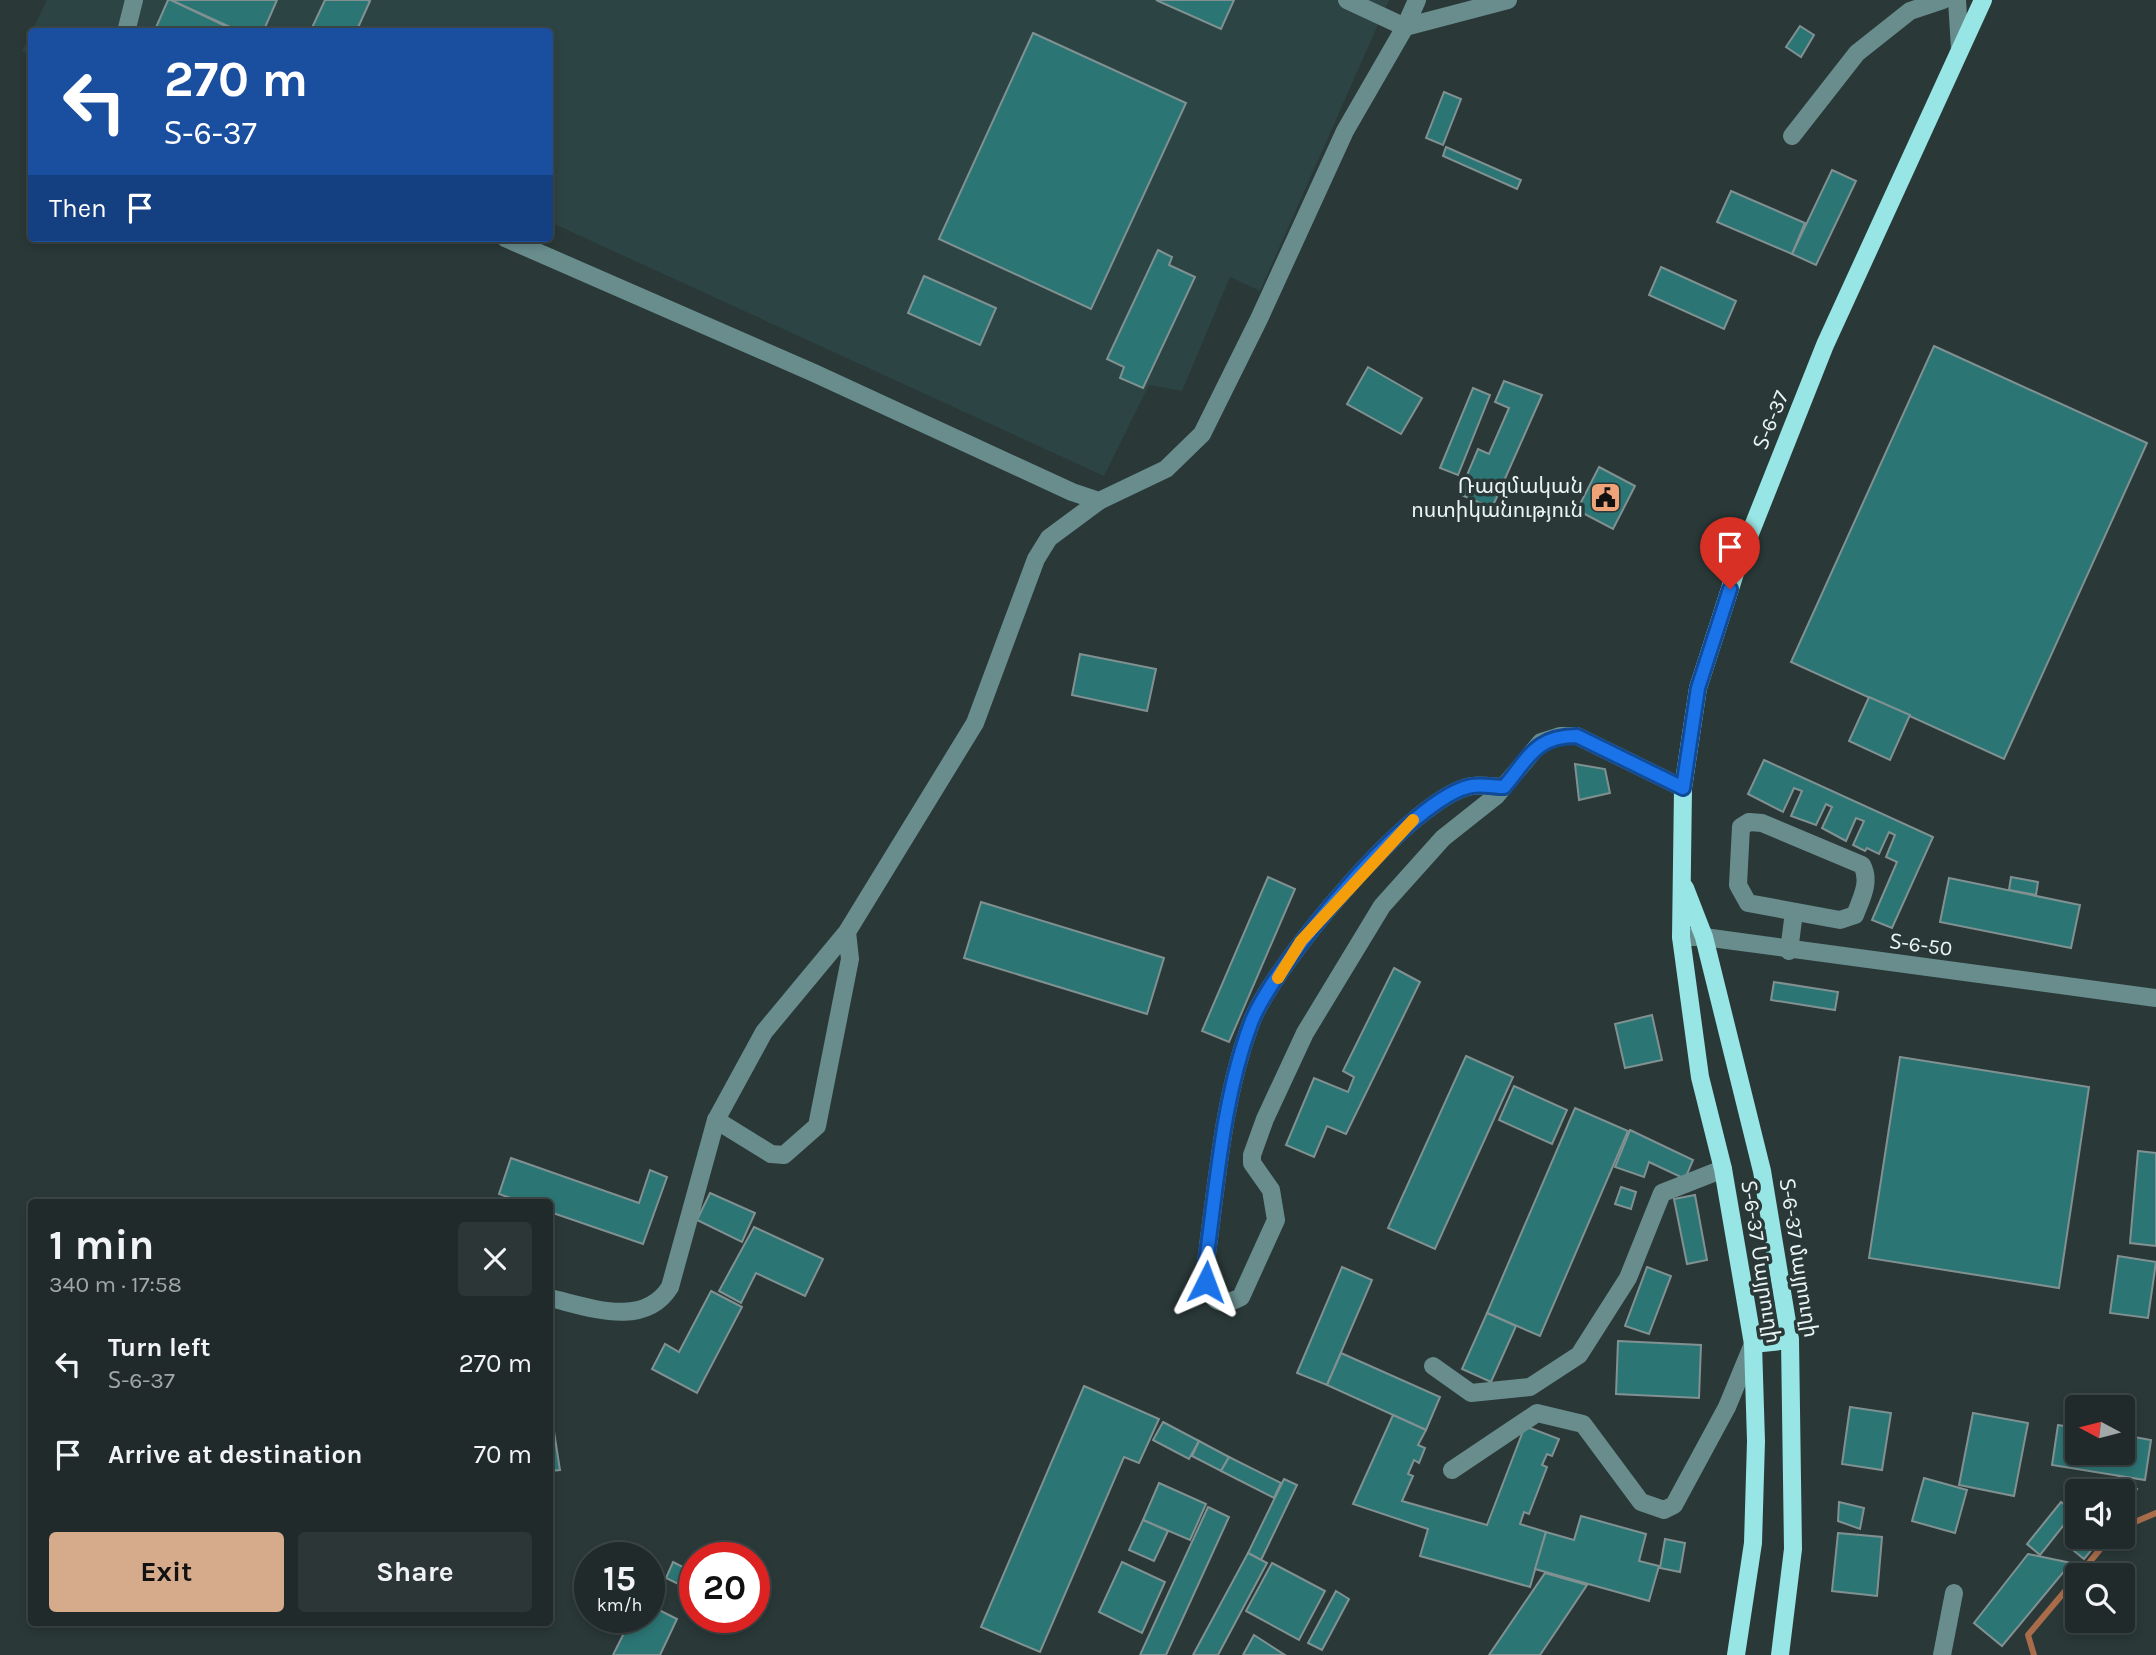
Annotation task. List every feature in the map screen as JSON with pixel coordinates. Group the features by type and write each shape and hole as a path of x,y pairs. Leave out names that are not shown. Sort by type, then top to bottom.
{"main road":[{"name":"Տ-6-37","path":"1682,879 1683,788 1698,688 1738,564 1825,345 1983,0"},
{"name":"Տ-6-37 Մայրուղի","path":"1682,879 1681,937 1700,1077 1723,1169 1753,1344 1756,1441 1753,1543 1736,1655"},
{"name":"Տ-6-37 մայրուղի","path":"1682,879 1704,937 1762,1171 1790,1340 1793,1549 1780,1655"},
{"path":"1753,1344 1790,1340"}],"street":[{"path":"127,28 134,0"},
{"path":"1347,0 1405,27 1508,0"},
{"path":"553,1299 604,1311 635,1312 660,1304 670,1287 716,1120 764,1032 847,932 975,723 1036,559 1049,538 1099,501 1166,469 1202,434 1259,319 1345,131 1405,27 1417,0"},
{"path":"1792,136 1857,53 1910,11 1943,0"},
{"path":"1957,0 1960,49"},
{"path":"514,242 814,373 1072,492 1099,501"},
{"path":"1504,787 1471,786 1434,805 1405,826 1301,941 1252,1020 1236,1071 1205,1268 1209,1293 1222,1303 1241,1297 1249,1286 1276,1220 1271,1190 1252,1163 1252,1155 1265,1119 1305,1033 1382,906 1443,838 1504,787 1541,742 1560,736 1577,736 1683,788"},
{"path":"1749,822 1762,823 1861,865 1866,873 1866,886 1855,915 1840,920 1794,912 1748,903 1741,895 1738,886 1741,827 1749,822"},
{"path":"1789,951 1794,912"},
{"path":"716,1120 771,1154 784,1155 817,1126 850,959 847,932"},
{"name":"Տ-6-50","path":"1681,937 1704,937 1789,951 2156,998"},
{"path":"1433,1366 1471,1393 1530,1387 1579,1355 1628,1278 1662,1193 1723,1169"},
{"path":"1452,1470 1536,1413 1583,1424 1641,1502 1664,1510 1674,1505 1727,1407 1753,1344"},
{"path":"1942,1655 1954,1593"}],"shaded area":[{"path":"47,0 1389,0 1260,291 1230,277 1182,391 1149,385 1104,476 553,223 553,28 33,28"},
{"path":"28,39 28,54 22,51"}],"building":[{"path":"168,0 171,0 230,28 156,28"},
{"path":"171,0 277,0 265,28 232,28"},
{"path":"325,0 370,1 358,28 312,28"},
{"path":"1156,0 1234,0 1221,29"},
{"path":"1800,26 1814,35 1801,57 1786,47"},
{"path":"1033,33 1186,103 1091,309 939,239"},
{"path":"1444,92 1461,99 1443,145 1426,138"},
{"path":"1446,147 1521,180 1517,189 1443,156"},
{"path":"1832,170 1856,181 1816,265 1792,254"},
{"path":"1731,191 1805,223 1792,254 1717,222"},
{"path":"1158,250 1172,257 1169,265 1195,277 1143,388 1120,378 1124,367 1107,359"},
{"path":"1661,267 1736,301 1724,329 1649,295"},
{"path":"924,276 996,308 980,345 908,313"},
{"path":"1934,346 2147,443 2004,759 1791,662"},
{"path":"1368,367 1422,398 1401,434 1347,404"},
{"path":"1504,381 1542,395 1492,508 1459,494 1478,449 1489,454 1509,408 1495,402"},
{"path":"1473,388 1490,395 1458,475 1440,468"},
{"name":"Ռազմական ոստիկանություն","path":"1599,467 1635,486 1613,529 1577,510"},
{"path":"1080,654 1156,669 1147,711 1072,695"},
{"path":"1869,697 1910,715 1890,760 1849,741"},
{"path":"1764,760 1933,837 1892,928 1872,920 1897,862 1886,857 1895,835 1889,832 1879,854 1867,848 1865,851 1853,845 1864,821 1856,818 1846,841 1822,828 1832,807 1826,804 1816,825 1791,816 1802,791 1794,788 1783,812 1748,794"},
{"path":"1575,764 1605,769 1610,793 1579,800"},
{"path":"1268,877 1295,889 1229,1042 1202,1031"},
{"path":"2011,877 2038,882 2036,895 2009,890"},
{"path":"1949,878 2080,905 2071,948 1940,922"},
{"path":"981,902 1164,958 1147,1014 964,958"},
{"path":"1394,968 1420,982 1346,1134 1327,1126 1314,1157 1286,1145 1314,1078 1348,1092 1354,1077 1343,1071"},
{"path":"1774,982 1838,992 1835,1010 1771,1000"},
{"path":"1652,1015 1662,1060 1625,1068 1615,1024"},
{"path":"1466,1056 1513,1077 1435,1249 1388,1228"},
{"path":"1900,1057 2089,1087 2059,1288 1869,1258"},
{"path":"1514,1086 1567,1110 1552,1144 1499,1120"},
{"path":"1575,1108 1628,1131 1540,1336 1487,1313"},
{"path":"1630,1130 1693,1160 1685,1179 1649,1162 1644,1177 1615,1167"},
{"path":"2138,1151 2156,1153 2156,1246 2130,1243"},
{"path":"511,1158 639,1203 650,1170 667,1177 643,1244 553,1213 553,1199 513,1199 499,1194"},
{"path":"1621,1187 1636,1192 1631,1209 1615,1204"},
{"path":"710,1193 755,1213 742,1242 697,1220"},
{"path":"1695,1195 1707,1260 1687,1264 1674,1199"},
{"path":"754,1227 823,1259 805,1296 756,1273 741,1303 719,1291"},
{"path":"2118,1256 2156,1262 2148,1318 2110,1313"},
{"path":"1342,1267 1372,1280 1327,1385 1297,1373"},
{"path":"1647,1267 1671,1276 1649,1334 1625,1326"},
{"path":"711,1291 742,1307 697,1393 652,1369 665,1344 679,1352"},
{"path":"1487,1313 1516,1326 1491,1382 1462,1369"},
{"path":"1618,1341 1701,1345 1699,1398 1616,1394"},
{"path":"1341,1353 1440,1397 1426,1430 1327,1385"},
{"path":"1084,1386 1159,1419 1139,1463 1124,1457 1040,1652 981,1627"},
{"path":"1850,1407 1891,1413 1882,1470 1842,1464"},
{"path":"1973,1413 2028,1423 2014,1496 1959,1485"},
{"path":"1393,1415 1426,1430 1418,1445 1425,1448 1419,1463 1414,1460 1408,1474 1413,1476 1402,1501 1487,1525 1525,1426 1559,1439 1552,1456 1547,1454 1542,1465 1547,1467 1529,1514 1524,1512 1520,1524 1546,1532 1530,1587 1420,1556 1428,1529 1353,1504"},
{"path":"1163,1422 1199,1441 1189,1459 1153,1440"},
{"path":"553,1425 560,1470 553,1471"},
{"path":"2058,1425 2065,1426 2065,1465 2135,1465 2135,1437 2151,1440 2145,1480 2052,1465"},
{"path":"1199,1441 1229,1457 1221,1471 1192,1456"},
{"path":"1229,1457 1281,1483 1274,1498 1221,1471"},
{"path":"1924,1478 1967,1490 1955,1533 1912,1521"},
{"path":"1284,1479 1297,1485 1261,1560 1248,1553"},
{"path":"1159,1483 1206,1504 1190,1540 1143,1520"},
{"path":"1839,1502 1864,1508 1860,1529 1838,1521"},
{"path":"2061,1502 2065,1505 2065,1523 2040,1555 2027,1544"},
{"path":"1208,1507 1229,1517 1166,1655 1140,1655"},
{"path":"1581,1516 1646,1534 1639,1561 1659,1566 1649,1601 1535,1569 1546,1532 1574,1540"},
{"path":"1143,1520 1168,1531 1154,1561 1129,1550"},
{"path":"1838,1533 1882,1537 1877,1596 1832,1591"},
{"path":"1665,1539 1685,1543 1680,1572 1660,1568"},
{"path":"2074,1549 2092,1549 2084,1559"},
{"path":"1248,1553 1267,1563 1218,1655 1193,1655"},
{"path":"2028,1554 2071,1563 2065,1563 2065,1570 2002,1646 1974,1623"},
{"path":"673,1562 679,1565 679,1584 666,1578"},
{"path":"1122,1562 1165,1582 1142,1633 1099,1612"},
{"path":"1272,1563 1325,1591 1299,1640 1246,1611"},
{"path":"1545,1573 1587,1585 1540,1655 1489,1655"},
{"path":"1336,1591 1349,1599 1322,1650 1308,1643"},
{"path":"665,1613 677,1619 660,1655 613,1655 624,1633 665,1633"},
{"path":"1254,1635 1285,1655 1243,1655"}],"waterway":[{"path":"2135,1522 2156,1513"},
{"path":"2089,1563 2100,1549"},
{"path":"2034,1655 2028,1635 2065,1591"}],"slow traffic":[{"path":"1278,978 1301,941 1413,820"}],"place":[{"name":"Ռազմական ոստիկանություն","path":"1606,498"}],"route":[{"path":"1206,1282 1205,1268 1236,1071 1252,1020 1301,941 1405,826 1434,805 1471,786 1504,787 1541,742 1560,736 1577,736 1595,742 1683,788 1698,688 1730,589"}]}
